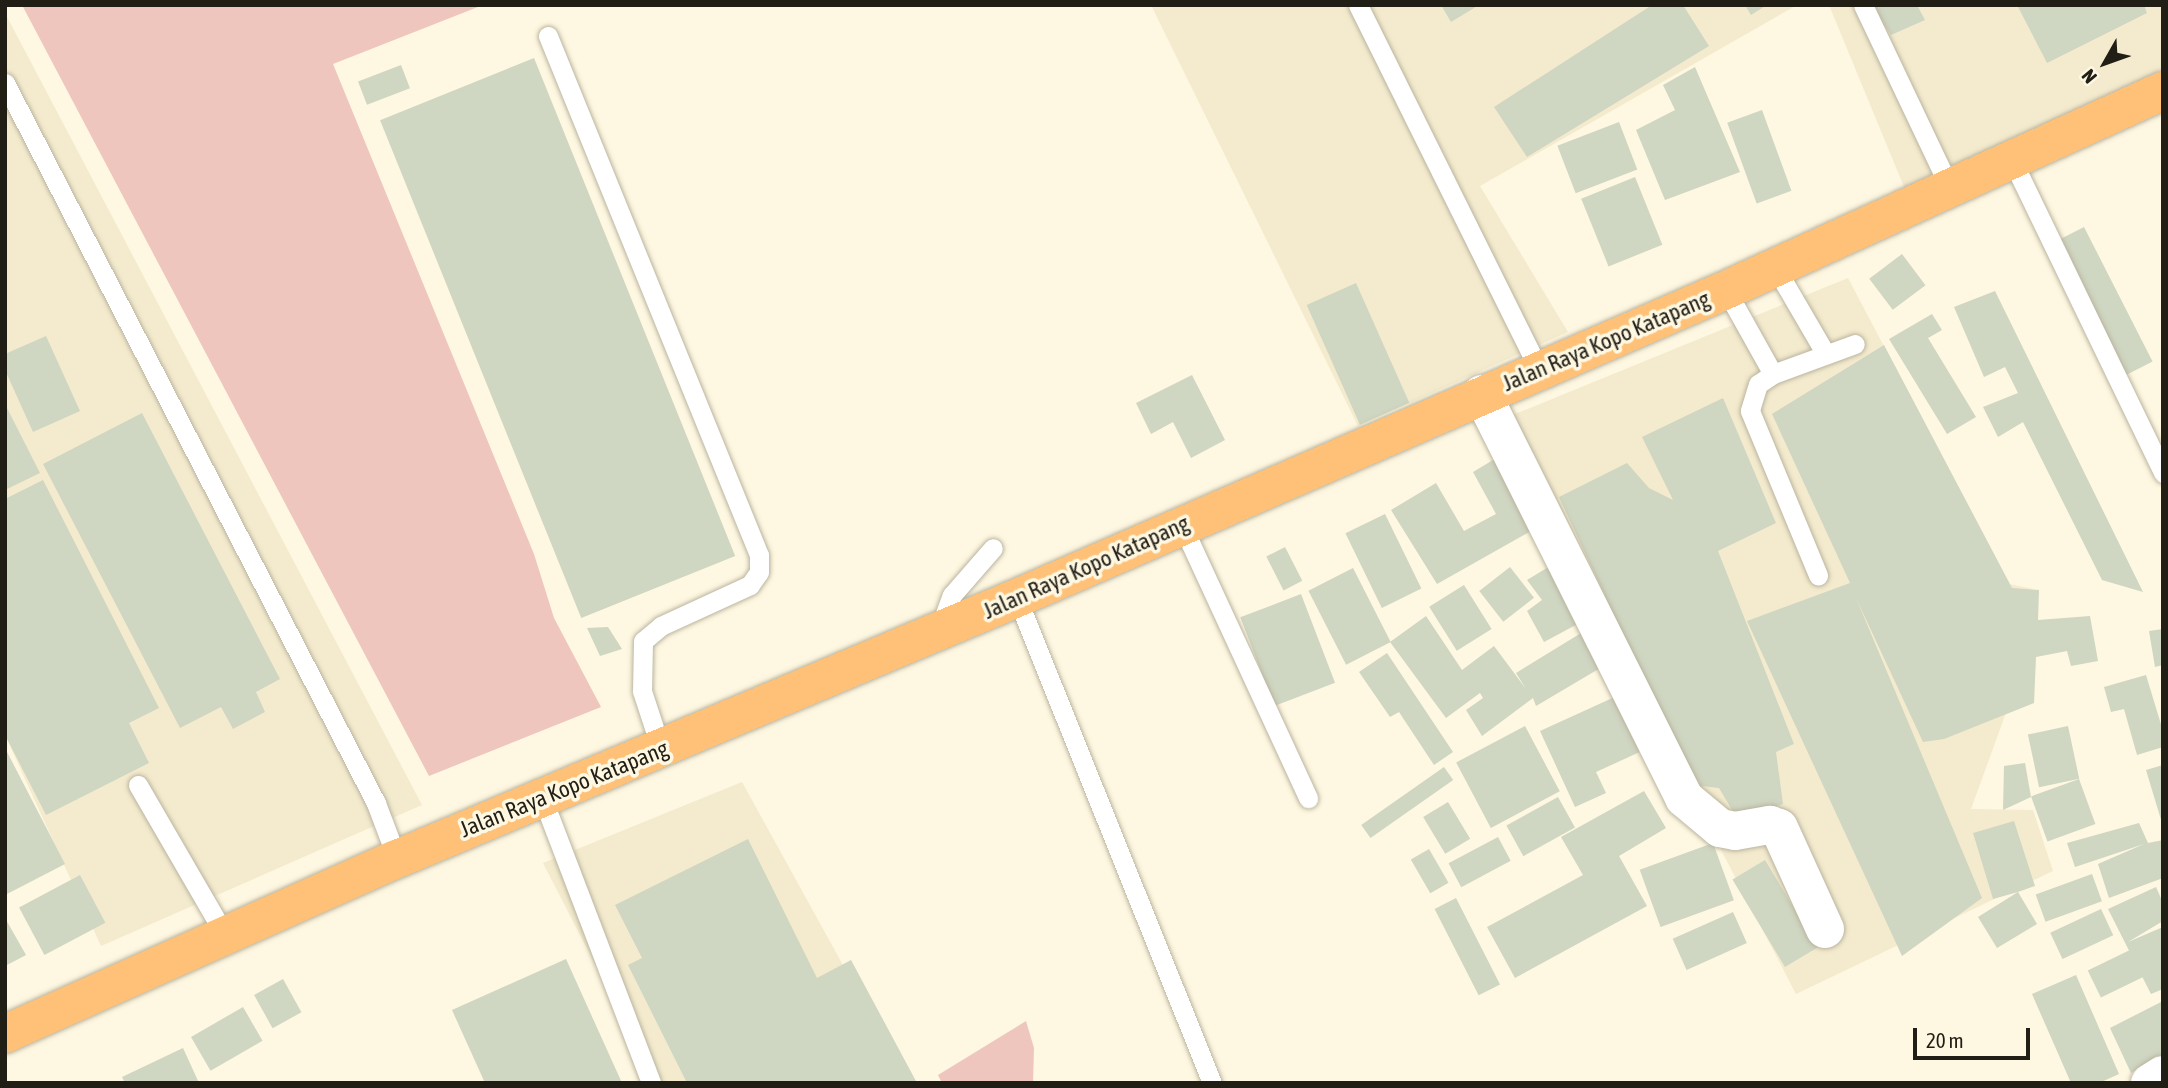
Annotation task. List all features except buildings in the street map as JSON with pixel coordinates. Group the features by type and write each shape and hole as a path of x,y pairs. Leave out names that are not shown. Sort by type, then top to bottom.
{"main road":[{"name":"Jalan Raya Kopo Katapang","path":"5,1034 397,859 542,797 662,750 1726,290 2011,158 2161,95"}],"street":[{"path":"1482,394 1684,798 1720,828 1779,828 1825,929"},
{"path":"2150,1083 2163,1075"}],"lane":[{"path":"1358,5 1539,370"},
{"path":"1863,5 1949,186"},
{"path":"548,36 759,555 759,572 750,585 661,626 643,640 642,691 662,750"},
{"path":"5,83 376,803 397,859"},
{"path":"2011,158 2163,473"},
{"path":"1775,267 1825,353"},
{"path":"1726,290 1773,374"},
{"path":"1818,575 1783,499 1750,411 1758,384 1773,374 1855,344"},
{"path":"1182,525 1308,797"},
{"path":"939,631 952,594 993,548"},
{"path":"1017,598 1212,1083"},
{"path":"138,785 226,937"},
{"path":"542,797 651,1083"}],"shaded area":[{"path":"22,5 483,5 333,64 534,554 554,618 601,707 429,776"},
{"path":"1151,5 1797,5 1480,186 1568,332 1358,426"},
{"path":"1829,5 2163,5 2163,69 1909,199"},
{"path":"5,13 422,805 101,946 5,735"},
{"path":"1848,278 2009,584 2033,589 2015,688 1971,809 2033,810 2053,871 1796,994 1498,421"},
{"path":"742,782 908,1083 656,1083 543,863"},
{"path":"1026,1021 1034,1048 1033,1083 942,1083 938,1075"}]}
